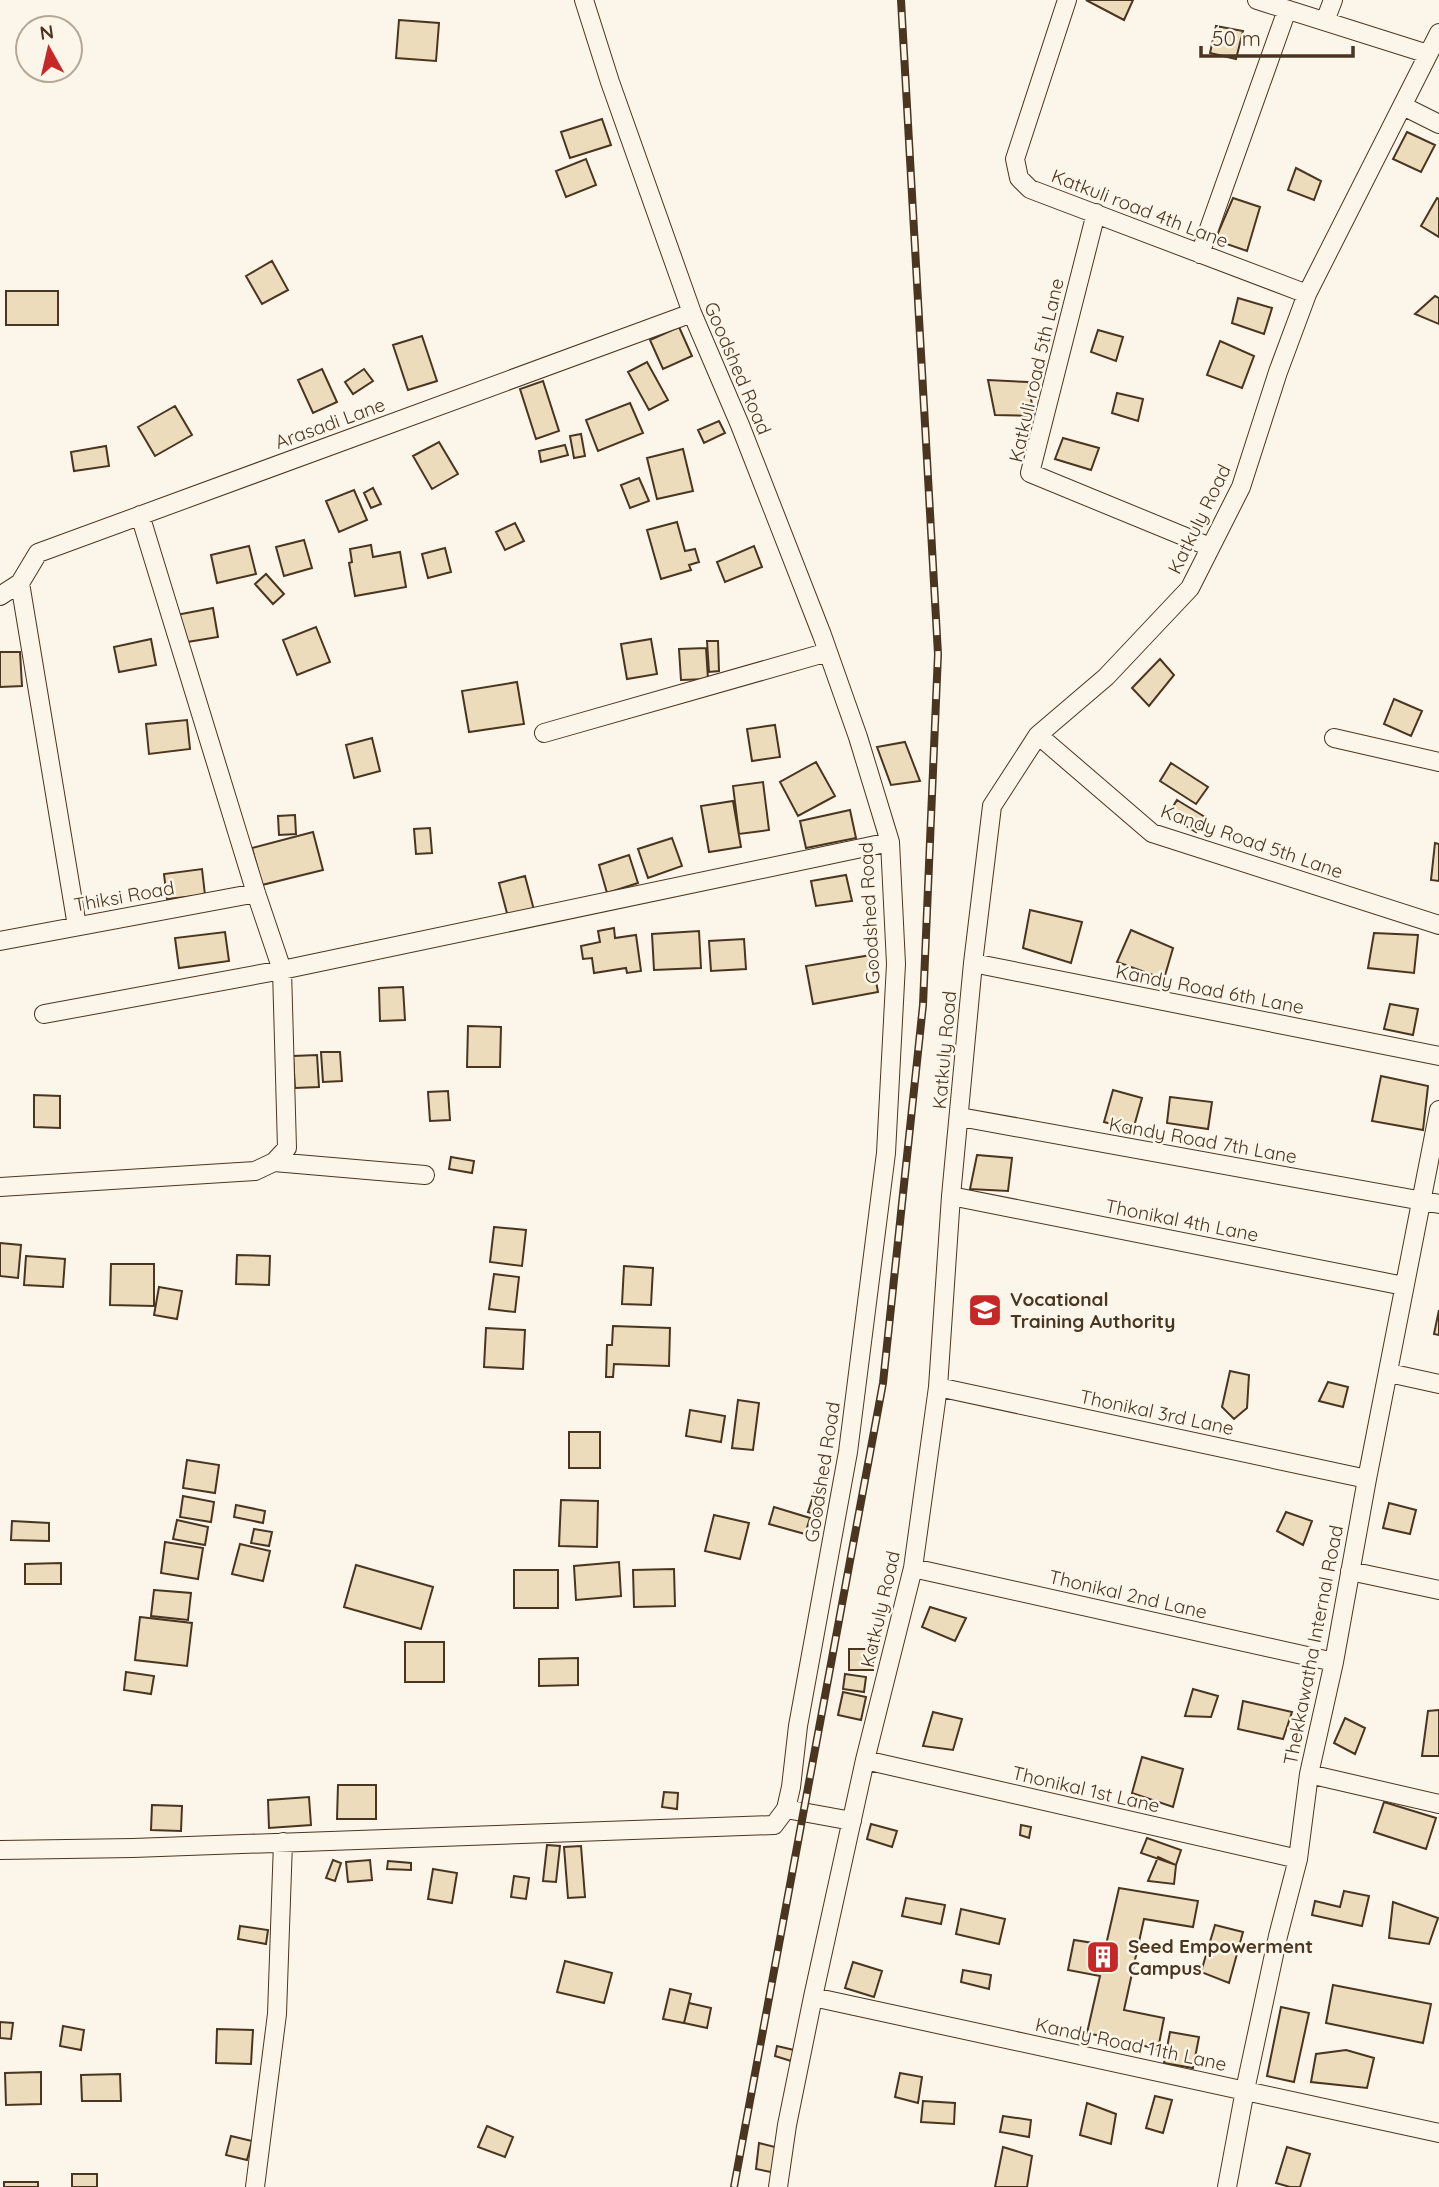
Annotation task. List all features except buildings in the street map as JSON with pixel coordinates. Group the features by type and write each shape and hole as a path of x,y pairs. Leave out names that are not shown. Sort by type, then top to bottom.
{"street":[{"name":"Goodshed Road","path":"283,1842 774,1825 786,1809 791,1787 799,1726 848,1452 886,1153 896,964 890,842 858,737 828,652 740,425 692,313 610,82 584,0"},
{"name":"Katkuli road 4th Lane","path":"1067,0 1015,159 1020,178 1030,189 1307,294"},
{"path":"1257,0 1428,54"},
{"path":"1325,21 1333,0"},
{"path":"1200,254 1287,10"},
{"name":"Katkuly Road","path":"778,2187 787,2126 813,1997 865,1760 914,1568 938,1387 951,1196 973,963 992,806 1038,735 1106,677 1190,589 1241,487 1278,372 1307,294 1439,33"},
{"path":"1404,106 1439,124"},
{"name":"Katkuli road 5th Lane","path":"1096,213 1030,472 1210,547"},
{"name":"Arasadi Lane","path":"0,596 20,583 38,553 692,313"},
{"path":"0,1187 255,1171 274,1162 288,1148 282,971 139,515"},
{"path":"20,583 77,926"},
{"path":"544,733 828,652"},
{"name":"Kandy Road 5th Lane","path":"1038,735 1152,833 1439,925"},
{"path":"1334,738 1439,762"},
{"path":"44,1014 282,971 890,842"},
{"name":"Thiksi Road","path":"0,941 256,893"},
{"name":"Kandy Road 6th Lane","path":"973,963 1439,1056"},
{"name":"Thekkawatha Internal Road","path":"1227,2187 1278,1936 1298,1859 1309,1774 1334,1662 1404,1286 1430,1202 1439,1110"},
{"name":"Kandy Road 7th Lane","path":"960,1117 1430,1202"},
{"path":"274,1162 425,1175"},
{"name":"Thonikal 4th Lane","path":"951,1196 1404,1286"},
{"path":"1389,1373 1439,1384"},
{"name":"Thonikal 3rd Lane","path":"938,1387 1367,1479"},
{"name":"Thonikal 2nd Lane","path":"914,1568 1334,1662"},
{"path":"1350,1571 1439,1590"},
{"name":"Thonikal 1st Lane","path":"865,1760 1298,1859"},
{"path":"1309,1774 1439,1804"},
{"path":"786,1809 852,1821"},
{"path":"0,1850 283,1842 277,2014 255,2187"},
{"name":"Kandy Road 11th Lane","path":"813,1997 1439,2133"}],"railway":[{"path":"734,2187 883,1383 923,1005 938,654 901,0"}],"place":[{"name":"Vocational Training Authority","path":"985,1310"},
{"name":"Seed Empowerment Campus","path":"1103,1957"}]}
